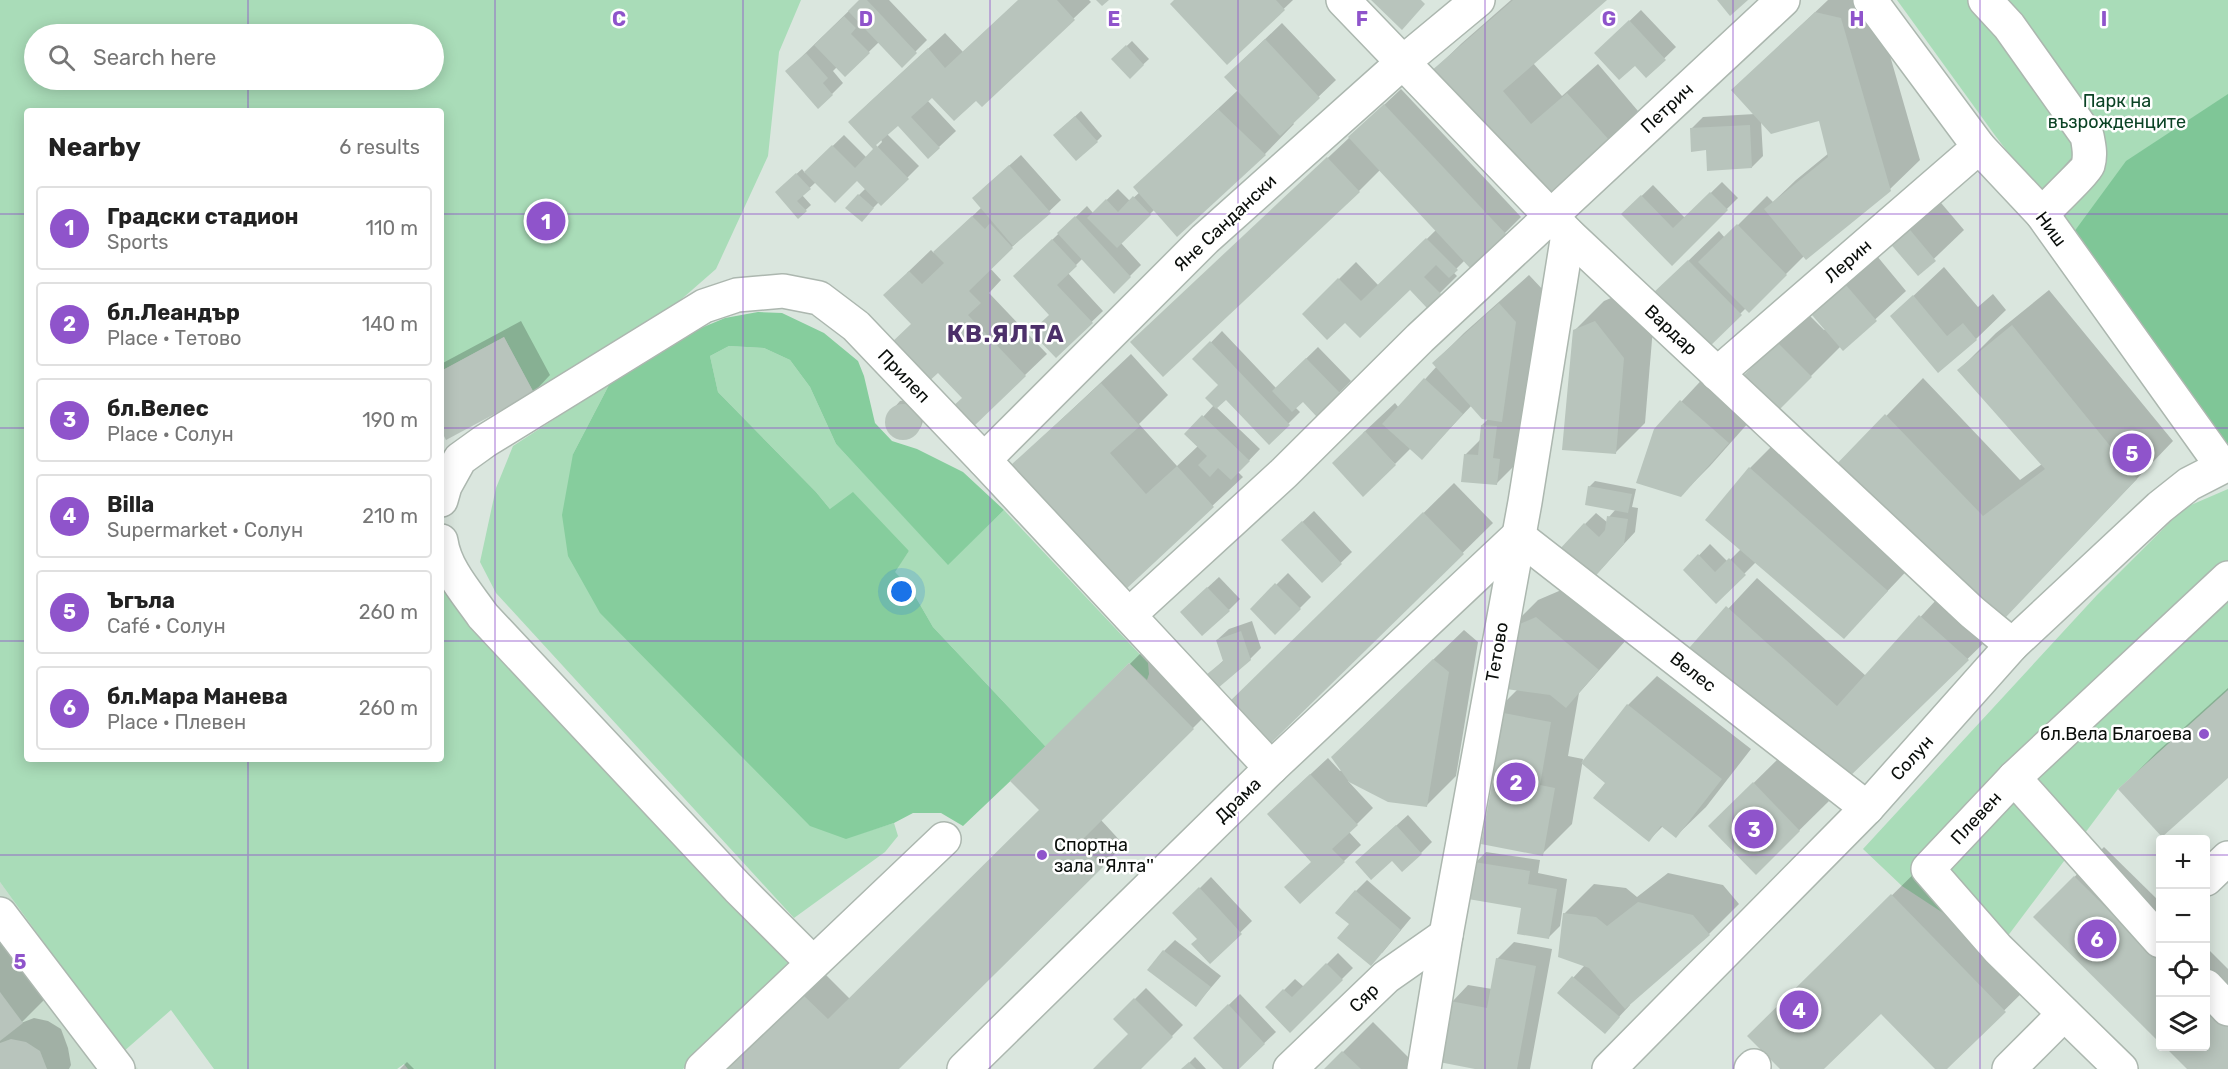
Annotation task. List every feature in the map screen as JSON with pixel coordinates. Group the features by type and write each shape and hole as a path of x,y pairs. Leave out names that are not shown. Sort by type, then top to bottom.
{"street":[{"name":"Вардар","path":"1343,0 1560,225 1972,612 2012,645"},
{"name":"Яне Сандански","path":"984,460 1205,239 1402,63 1478,0"},
{"name":"Петрич","path":"1130,615 1284,473 1420,338 1560,225 1782,0"},
{"name":"Ниш","path":"1870,0 1979,147 2042,214 2225,465"},
{"path":"1985,0 2009,26 2087,136 2090,153 2087,168 2059,194 2042,214"},
{"name":"Лерин","path":"1717,374 1979,147"},
{"name":"Тетово","path":"1425,1069 1446,935 1518,536 1560,225"},
{"name":"Прилеп","path":"444,490 460,459 485,441 704,306 737,295 783,291 819,298 856,326 1130,615 1271,768"},
{"name":"Солун","path":"1609,1069 1867,808 2012,645 2160,507 2190,484 2225,465"},
{"name":"Драма","path":"964,1069 1271,768 1518,536"},
{"name":"Велес","path":"1518,536 1867,808"},
{"path":"444,555 455,578 483,616 738,888 813,963"},
{"name":"Плевен","path":"2121,1069 1998,949 1928,869 2014,778 2228,578"},
{"path":"2014,778 2156,929"},
{"path":"702,1069 944,839"},
{"path":"2210,874 2228,858"},
{"path":"0,914 118,1069"},
{"name":"Сяр","path":"1290,1069 1386,977 1446,935"},
{"path":"2210,991 2228,1009"},
{"path":"2009,1069 2064,1014"}],"shaded area":[{"path":"2228,94 2227,444 2071,236 2126,161"},
{"path":"758,312 782,313 824,333 858,361 864,376 875,423 892,441 917,449 963,472 1004,510 948,565 836,444 810,387 790,360 764,348 729,346 710,356 718,392 830,509 853,492 909,551 895,572 911,589 933,627 1046,747 963,826 941,813 913,813 894,823 846,839 810,826 600,613 568,556 562,515 573,454 610,383 694,331 725,318"},
{"path":"0,882 123,1052 138,1069 0,1069"}],"green space":[{"path":"0,0 801,0 779,52 768,156 716,269 676,304 534,393 504,337 444,369 444,108 24,108 24,762 444,762 444,589 590,743 789,962 683,1069 408,1069 404,1064 397,1069 214,1069 171,1010 123,1052 0,882"},
{"name":"Парк на възрожденците","path":"1897,0 2228,0 2228,443 1994,134"},
{"path":"729,346 764,348 790,360 810,387 836,444 948,564 1004,510 1148,663 1147,680 1129,663 1046,747 933,627 911,589 894,572 909,551 830,509 718,392 710,356"},
{"path":"610,383 573,454 846,838 894,823 898,836 885,852 794,918 496,593 480,562 496,488 513,446"},
{"path":"2228,489 2228,691 2118,789 1998,949 1902,886 1863,849 2097,595 2184,508"}],"building":[{"path":"859,0 867,0 917,53 902,68 848,11"},
{"path":"1018,0 1057,0 1075,20 982,107 976,101 954,121 932,98 911,117 940,148 928,159 898,126 876,145 909,179 881,206 857,181 835,203 804,172 832,145 855,168 873,149 848,122 928,48 945,68"},
{"path":"1096,0 1109,0 1102,6"},
{"path":"1174,0 1276,0 1285,10 1227,65 1170,4"},
{"path":"1371,0 1421,0 1425,4 1402,30"},
{"path":"1513,0 1607,0 1503,91 1531,124 1567,93 1610,141 1542,201 1430,72"},
{"path":"1717,0 1748,0 1730,16"},
{"path":"1815,12 1841,18 1891,191 1806,260 1764,209 1828,157 1819,121 1771,134 1731,90"},
{"path":"844,16 856,28 851,34 870,53 845,77 814,45"},
{"path":"1629,20 1666,60 1646,78 1635,66 1619,80 1594,53"},
{"path":"1265,39 1320,98 1280,136 1224,77"},
{"path":"1126,45 1144,65 1130,79 1111,59"},
{"path":"806,53 828,78 823,83 833,95 818,109 785,71"},
{"path":"1384,104 1506,234 1470,268 1348,137"},
{"path":"1218,109 1266,155 1177,237 1133,187"},
{"path":"1075,116 1098,142 1076,161 1053,135"},
{"path":"1750,125 1752,168 1707,171 1706,150 1691,152 1690,128"},
{"path":"1327,157 1360,192 1163,377 1130,342"},
{"path":"1009,165 1051,213 1013,246 972,198"},
{"path":"796,173 811,189 797,201 807,211 798,219 775,192"},
{"path":"1710,192 1728,210 1672,266 1621,214 1641,195 1673,228"},
{"path":"858,194 874,208 862,222 845,208"},
{"path":"1133,196 1151,215 1117,248 1087,218 1106,199 1118,212"},
{"path":"972,216 985,229 990,223 1013,248 969,291 981,303 968,315 1026,376 972,428 952,407 962,398 938,373 926,384 889,345 911,324 883,295 909,271 922,284 944,263 933,252"},
{"path":"1075,216 1131,277 1114,294 1057,233"},
{"path":"1737,224 1787,275 1749,313 1698,262"},
{"path":"1906,225 1936,261 1918,276 1888,241"},
{"path":"1426,238 1458,270 1449,278 1436,265 1424,277 1441,294 1427,308 1410,290 1360,338 1345,323 1327,340 1302,314 1338,278 1361,301"},
{"path":"1052,239 1077,266 1057,285 1093,323 1056,358 1031,332 1049,315 1013,276"},
{"path":"1688,260 1742,315 1706,350 1652,294"},
{"path":"1846,285 1877,321 1843,351 1812,315"},
{"path":"1913,295 1947,336 1963,323 1977,340 1938,373 1890,316"},
{"path":"1499,303 1516,322 1502,422 1482,419 1432,363"},
{"path":"1595,321 1624,358 1616,454 1562,450 1573,330"},
{"path":"2012,325 2137,479 2006,617 1829,472 1885,414 1983,516 2045,469 1957,370"},
{"path":"504,337 534,393 446,440 444,436 444,369"},
{"path":"1210,341 1290,425 1269,445 1226,400 1216,409 1205,398 1218,385 1192,359"},
{"path":"1777,342 1812,377 1774,415 1739,380"},
{"path":"1306,358 1341,394 1317,417 1303,402 1292,412 1272,391"},
{"path":"1424,378 1463,414 1422,460 1382,424"},
{"path":"1101,383 1140,426 1110,453 1146,494 1177,466 1214,507 1125,590 1011,465"},
{"path":"1680,400 1729,443 1681,497 1636,483 1654,429"},
{"path":"903,404 915,410 921,422 915,434 903,440 891,434 885,422 891,410"},
{"path":"1202,415 1250,461 1231,480 1218,468 1210,477 1198,465 1207,456 1184,434"},
{"path":"1481,425 1497,426 1493,458 1500,459 1497,485 1461,482 1464,454 1478,455"},
{"path":"1365,431 1396,465 1363,497 1332,463"},
{"path":"1749,467 1888,591 1844,639 1705,520"},
{"path":"1588,486 1632,494 1628,513 1585,505"},
{"path":"1423,512 1464,554 1264,750 1223,708"},
{"path":"1607,516 1628,519 1624,544 1591,581 1558,551 1584,523 1599,537 1605,530"},
{"path":"1302,521 1342,564 1322,583 1281,540"},
{"path":"1698,554 1715,572 1729,558 1746,575 1716,604 1683,570"},
{"path":"1275,583 1301,609 1275,635 1250,609"},
{"path":"1207,587 1230,611 1202,636 1180,612"},
{"path":"1726,606 1837,706 1919,615 1969,660 1841,785 1682,656"},
{"path":"1536,617 1599,670 1566,708 1550,695 1499,688 1506,630"},
{"path":"1241,631 1251,660 1211,694 1200,680 1223,661 1216,640"},
{"path":"1433,659 1449,672 1427,807 1388,802 1349,782 1331,757"},
{"name":"Спортна зала \"Ялта''","path":"1129,663 1194,729 1080,842 1103,867 899,1069 724,1069 801,993 828,1019 1039,810 1010,781"},
{"name":"бл.Вела Благоева","path":"2228,690 2228,778 2164,835 2160,835 2118,789"},
{"path":"1627,704 1722,779 1676,838 1661,826 1649,842 1593,798 1605,783 1581,763"},
{"path":"1493,711 1551,722 1540,785 1555,788 1543,856 1481,844 1493,779 1482,776"},
{"path":"1310,774 1358,825 1332,849 1345,862 1300,904 1284,887 1311,862 1267,814"},
{"path":"1753,782 1800,831 1756,875 1708,826"},
{"path":"1396,825 1422,854 1402,872 1392,861 1371,880 1355,862"},
{"path":"1474,862 1530,871 1528,884 1557,889 1549,939 1517,934 1521,908 1468,899"},
{"path":"2074,876 2156,957 2156,1039 2033,917"},
{"path":"1199,887 1242,934 1210,964 1191,944 1197,939 1172,913"},
{"path":"1355,890 1401,930 1371,966 1337,938 1349,924 1335,913"},
{"path":"1891,894 2006,1012 1947,1069 1935,1069 1881,1014 1824,1069 1780,1069 1747,1036"},
{"path":"1638,902 1693,915 1710,935 1625,1009 1589,968 1558,957 1563,913 1596,917 1607,926"},
{"path":"1163,950 1211,987 1196,1007 1147,970"},
{"path":"1496,958 1536,966 1517,1069 1475,1069 1439,1062 1450,1001 1487,1008"},
{"path":"1326,963 1343,980 1290,1033 1265,1007 1283,989 1292,997"},
{"path":"1572,976 1620,1017 1605,1034 1557,993"},
{"path":"0,992 23,1023 0,1041"},
{"path":"1134,998 1173,1037 1141,1069 1093,1069 1128,1034 1113,1019"},
{"path":"1228,1004 1265,1044 1239,1069 1223,1069 1193,1038"},
{"path":"2210,1009 2228,1027 2228,1069 2187,1069 2169,1051 2210,1051"},
{"path":"11,1039 26,1042 40,1051 47,1069 0,1069 0,1043"},
{"path":"1342,1051 1361,1069 1324,1069"},
{"path":"1189,1062 1196,1069 1181,1069"}],"place":[{"name":"Градски стадион","path":"546,221"},
{"name":"Ъгъла","path":"2132,453"},
{"name":"бл.Вела Благоева","path":"2204,734"},
{"name":"бл.Леандър","path":"1516,782"},
{"name":"бл.Велес","path":"1754,829"},
{"name":"Спортна зала \"Ялта''","path":"1042,855"},
{"name":"бл.Мара Манева","path":"2097,939"},
{"name":"Billa","path":"1799,1010"}],"district":[{"name":"КВ.ЯЛТА","path":"1006,334"}]}
